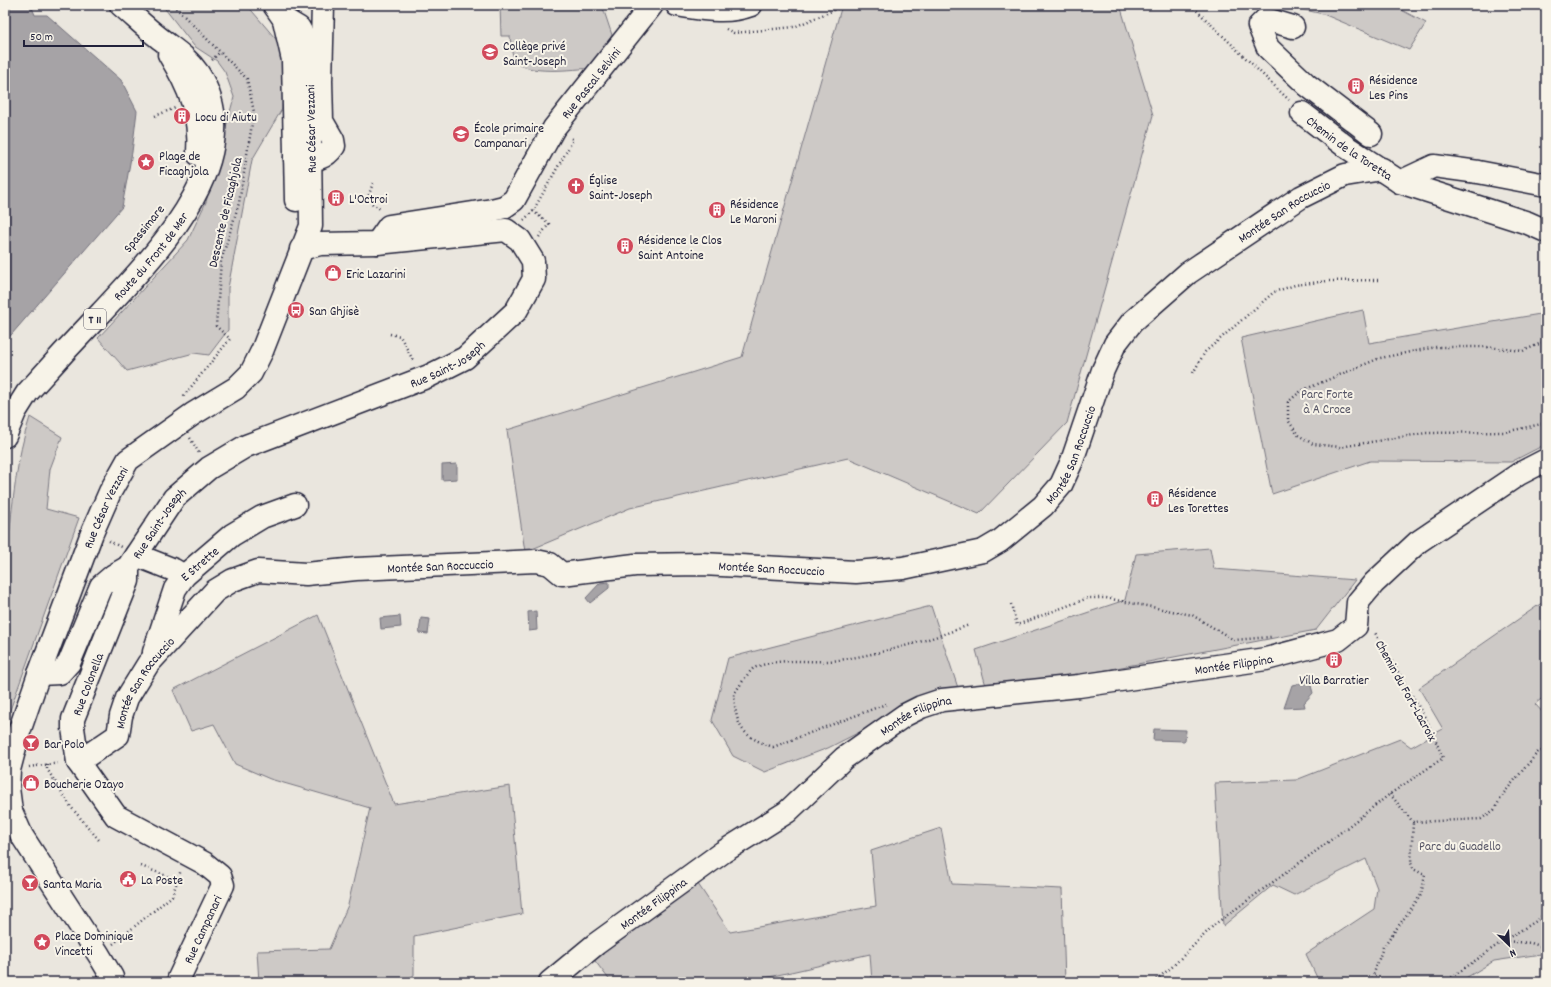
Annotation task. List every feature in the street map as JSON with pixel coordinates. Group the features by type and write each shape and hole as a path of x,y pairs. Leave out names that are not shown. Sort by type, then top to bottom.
{"street":[{"name":"Route du Front de Mer","path":"5,436 15,412 27,393 148,263 170,236 189,203 199,143 197,114 183,78 158,37 122,5"},
{"path":"303,159 324,156 334,146 333,140 322,121 321,81 323,5"},
{"path":"677,5 720,11 740,9 752,5"},
{"name":"Rue Pascal Selvini","path":"377,243 389,226 492,210 504,207 514,200 554,128 646,7"},
{"name":"Rue César Vezzani","path":"9,770 19,732 39,674 92,533 110,492 128,460 193,414 236,388 251,373 264,346 301,248 296,226 303,159 309,55 305,39 299,28 279,12"},
{"path":"1293,27 1266,19 1259,26 1268,48 1307,85 1371,134"},
{"path":"1307,85 1327,132"},
{"name":"Chemin de la Toretta","path":"1302,113 1345,146 1400,182 1528,223 1546,231"},
{"path":"1400,182 1434,166 1478,172 1546,185"},
{"name":"Montée San Roccuccio","path":"78,762 118,736 121,716 127,698 148,664 215,591 233,580 258,572 306,574 356,569 536,561 550,564 562,574 635,565 702,564 856,572 903,568 983,551 1000,541 1043,506 1061,485 1072,460 1103,370 1115,344 1132,322 1188,273 1301,197 1345,175 1382,169"},
{"name":"Rue Saint-Joseph","path":"132,561 174,498 209,468 246,446 424,378 465,358 516,311 534,279 533,261 520,240 506,230 377,243 320,244 301,248"},
{"path":"1356,626 1358,602 1374,583 1418,542 1519,474 1546,460"},
{"name":"E Strette","path":"148,664 159,640 175,589 184,576 232,535 262,517 296,504"},
{"path":"39,674 60,673 69,663 101,586 132,561 174,570 184,576"},
{"name":"Rue Colonella","path":"132,561 128,581 73,719 78,762 116,816 204,863 220,876"},
{"name":"Montée Filippina","path":"550,982 596,944 723,852 787,812 844,758 921,707 942,700 1079,686 1266,659 1338,640 1356,626"},
{"path":"9,770 8,788 11,811 22,836 112,977 112,982"},
{"name":"Rue Campanari","path":"179,982 179,978 223,885 220,876"}],"path":[{"name":"Descente de Ficaghjola","path":"174,5 247,79 254,112 239,203 221,260 216,326 230,339 179,401"},
{"path":"721,26 734,32 794,27 846,5"},
{"name":"Chemin de la Toretta","path":"1191,5 1302,113"},
{"path":"212,60 220,52"},
{"path":"155,116 179,106"},
{"path":"373,183 367,200 380,209 377,215"},
{"path":"1193,373 1205,352 1274,292 1295,285 1328,280 1378,280"},
{"path":"390,334 400,336 424,378"},
{"path":"1546,341 1523,351 1487,347 1436,347 1380,358 1301,391 1288,402 1288,420 1298,435 1313,444 1340,447 1426,433 1505,432 1546,423"},
{"path":"195,435 190,438 209,468"},
{"path":"92,533 132,561"},
{"path":"1011,604 1017,625 1088,598 1106,598 1192,615 1234,640 1274,637"},
{"path":"888,704 773,747 762,743 743,732 735,717 734,694 753,668 785,661 838,660 896,648 938,637 969,625"},
{"name":"Chemin du Fort-Lacroix","path":"1153,982 1172,967 1216,924 1264,886 1323,846 1390,794 1443,758 1426,721 1373,629 1356,626"},
{"path":"1413,822 1481,819 1494,810 1504,793 1538,752 1546,750"},
{"path":"9,770 47,764 78,762"},
{"path":"47,764 47,769 71,807 99,840"},
{"path":"1371,982 1383,947 1421,895 1425,874 1413,869 1411,863 1413,822 1390,794"},
{"path":"98,955 164,904 172,896 187,854"},
{"path":"141,866 177,880"},
{"path":"1444,982 1538,920 1546,912"},
{"path":"1503,942 1531,943 1546,948"}],"green space":[{"path":"162,5 247,5 280,44 284,70 282,109 252,160 228,288 228,330 209,355 194,353 127,371 98,338 188,240 206,202 234,97 225,72 217,61 194,46"},
{"path":"500,5 602,5 612,35 592,68 539,70 529,68 520,65 515,60 510,36 501,36"},
{"path":"842,5 1120,5 1153,115 1067,423 979,514 848,458 630,508 525,552 507,430 742,357"},
{"path":"1282,5 1392,5 1426,23 1409,50 1323,14"},
{"name":"Parc Forte à A Croce","path":"1363,310 1369,343 1546,313 1546,444 1511,462 1370,461 1272,494 1241,338"},
{"path":"30,417 62,437 50,469 46,509 79,518 5,724 5,554 8,546 18,465"},
{"path":"1210,548 1214,569 1355,580 1316,630 1048,681 986,686 976,650 1125,600 1136,554"},
{"name":"Parc du Guadello","path":"1546,600 1546,695 1535,704 1546,716 1546,957 1541,954 1494,961 1459,982 1319,982 1306,954 1374,909 1377,888 1366,859 1294,895 1273,885 1223,926 1215,783 1296,780 1400,739 1411,747 1443,729 1419,688"},
{"path":"931,606 959,691 907,708 828,748 765,772 733,756 712,720 728,658"},
{"path":"318,615 394,804 510,786 522,914 414,936 414,975 403,982 259,982 257,951 329,949 348,905 370,808 270,779 235,764 214,724 191,731 173,690"},
{"path":"941,828 952,884 1062,889 1065,982 872,982 870,954 747,982 611,982 592,957 696,881 730,932 876,906 871,851"}],"shaded area":[{"path":"5,5 31,5 35,15 47,15 121,80 137,111 132,152 122,207 5,342"},
{"path":"457,464 457,479 442,480 442,465"},
{"path":"609,582 609,588 590,603 586,598 600,583"},
{"path":"536,611 537,630 529,631 528,612"},
{"path":"400,616 401,627 381,629 380,618"},
{"path":"421,618 430,619 428,634 419,633"},
{"path":"1310,682 1313,693 1304,703 1305,707 1284,708 1292,685"},
{"path":"1154,729 1186,730 1185,741 1153,740"}],"place":[{"name":"Collège privé Saint-Joseph","path":"490,52"},
{"name":"Résidence Les Pins","path":"1356,86"},
{"name":"Locu di Aiutu","path":"182,116"},
{"name":"École primaire Campanari","path":"461,134"},
{"name":"Plage de Ficaghjola","path":"146,162"},
{"name":"Église Saint-Joseph","path":"576,186"},
{"name":"L'Octroi","path":"336,198"},
{"name":"Résidence Le Maroni","path":"717,210"},
{"name":"Résidence le Clos Saint Antoine","path":"625,246"},
{"name":"Eric Lazarini","path":"333,273"},
{"name":"San Ghjisè","path":"296,310"},
{"name":"Résidence Les Torettes","path":"1155,499"},
{"name":"Villa Barratier","path":"1334,660"},
{"name":"Bar Polo","path":"31,743"},
{"name":"Boucherie Ozayo","path":"31,783"},
{"name":"La Poste","path":"128,879"},
{"name":"Santa Maria","path":"30,883"},
{"name":"Place Dominique Vincetti","path":"42,942"}]}
